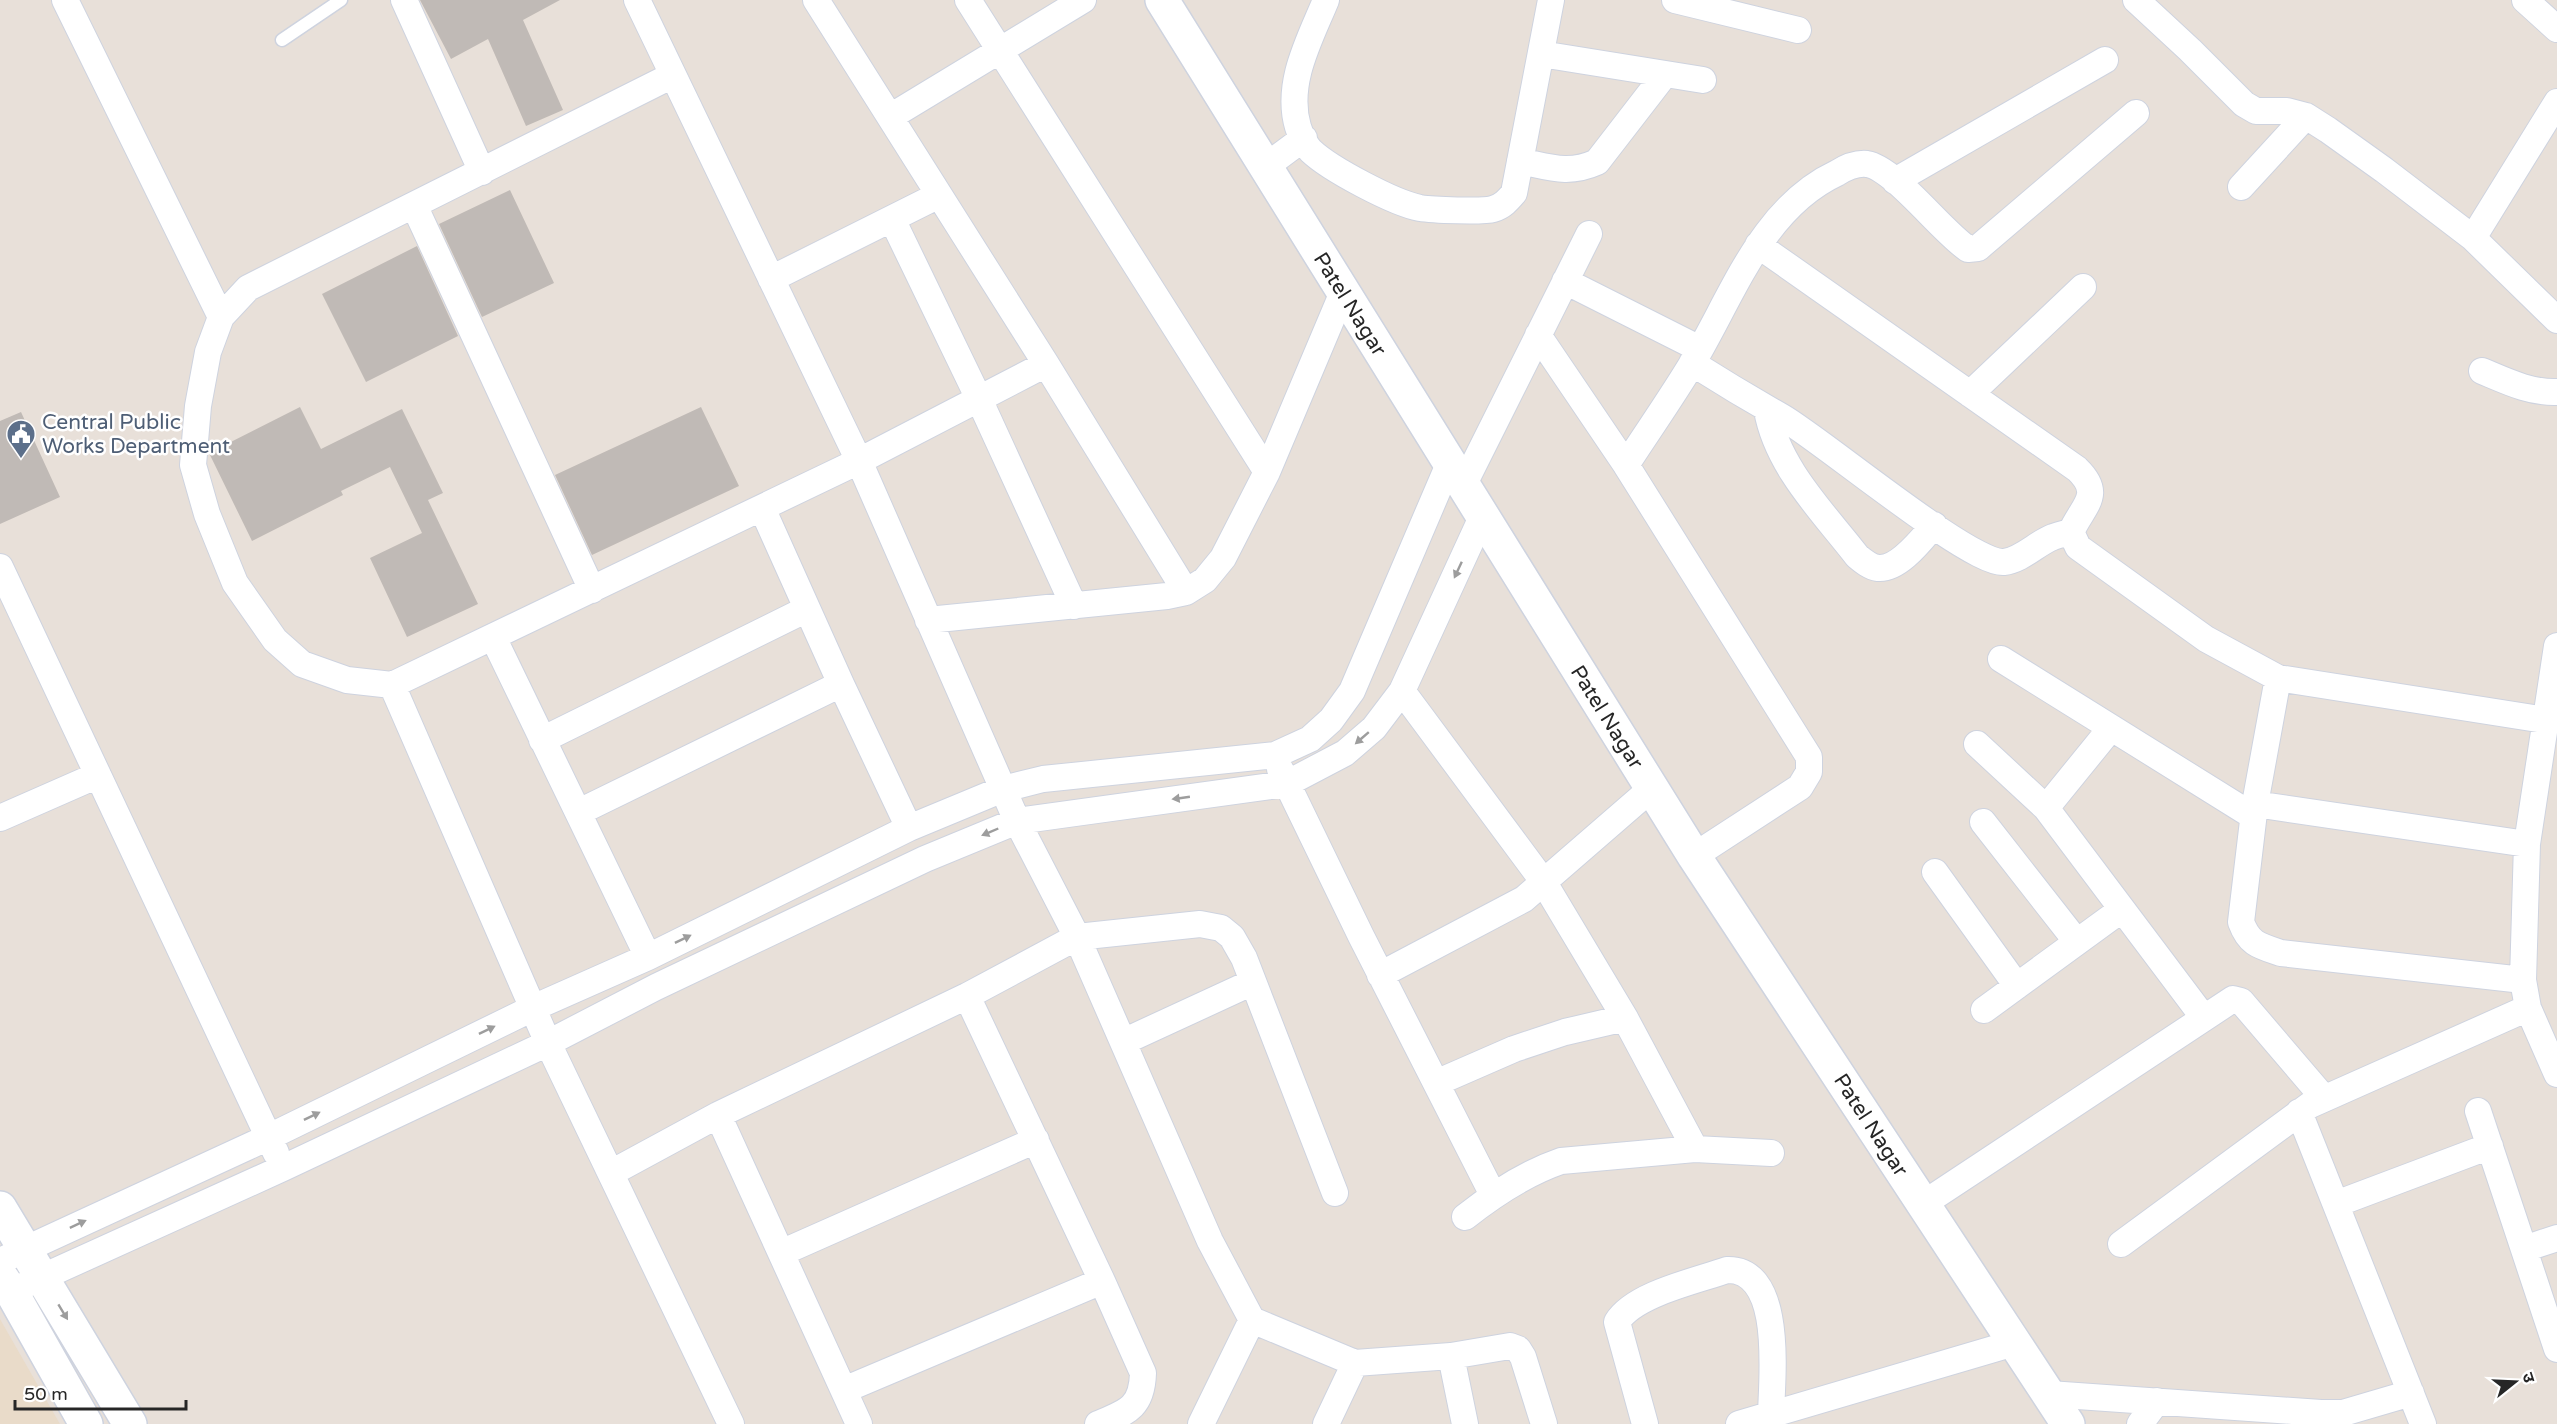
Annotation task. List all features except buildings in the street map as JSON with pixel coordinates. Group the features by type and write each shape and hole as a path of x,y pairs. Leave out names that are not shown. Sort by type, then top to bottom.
{"street":[{"path":"65,0 221,317"},
{"path":"404,0 482,172"},
{"path":"637,0 859,461 1017,821 1077,937 1210,1241 1252,1320 1355,1363 1451,1356 1510,1346 1518,1350 1523,1357 1544,1424"},
{"path":"816,0 1186,591"},
{"path":"968,0 1267,472"},
{"path":"890,117 1083,0"},
{"name":"Patel Nagar","path":"1162,0 1694,856 2068,1424"},
{"path":"1326,0 1296,75 1294,106 1298,128 1309,149 1330,165 1392,197 1419,208 1492,210 1506,203 1514,193 1551,0"},
{"path":"1675,0 1798,30"},
{"path":"2136,0 2244,104 2256,111 2287,111 2306,116 2384,170 2473,238 2557,320"},
{"path":"2525,0 2557,29"},
{"path":"1541,54 1703,80"},
{"path":"1895,181 2105,60"},
{"path":"1520,161 1566,171 1583,169 1597,162 1665,74"},
{"path":"673,75 248,288 221,317 208,352 198,406 193,465 207,514 235,583 275,640 302,664 347,680 392,685 859,461 1046,364"},
{"path":"2473,238 2557,102"},
{"path":"1626,465 1696,356 1758,245 1786,209 1818,181 1848,167 1868,164 1883,171 1895,181 1956,241 1968,249 1978,248 2136,113"},
{"path":"2241,187 2306,116"},
{"path":"1265,167 1304,138"},
{"path":"771,279 939,195"},
{"path":"414,205 592,590"},
{"path":"892,219 979,399 1074,606"},
{"path":"9,1269 269,1137 533,1008 648,957 909,828 1003,789 1043,779 1275,755 1310,739 1331,720 1352,691 1456,475 1538,335 1589,234"},
{"path":"1565,280 1696,356 1767,410 1783,418 1934,525 1965,546 1991,559 2003,562 2015,559 2052,537 2071,532 2089,501 2092,490 2088,480 2077,469 1758,245"},
{"path":"1970,394 2083,287"},
{"path":"928,620 1167,596 1186,591 1205,580 1224,558 1267,472 1342,292"},
{"path":"1538,335 1626,465 1809,757 1809,772 1800,787 1694,856"},
{"path":"2482,370 2519,386 2557,392"},
{"path":"1767,410 1770,430 1797,478 1857,556 1866,564 1878,568 1891,566 1915,549 1934,525"},
{"path":"762,508 909,828"},
{"path":"9,1269 42,1277 283,1168 548,1043 656,987 903,869 1017,821 1286,784 1345,753 1374,728 1402,692 1482,517"},
{"path":"2071,532 2078,547 2206,639 2278,678 2545,720"},
{"path":"0,567 283,1168"},
{"path":"542,740 807,609"},
{"path":"493,637 648,957"},
{"path":"2557,646 2527,844 2523,980 2528,1008 2557,1074"},
{"path":"2001,659 2112,728 2254,810 2527,844"},
{"path":"2278,678 2254,810 2241,922 2247,937 2262,947 2281,953 2523,980"},
{"path":"579,812 841,684"},
{"path":"392,685 548,1043 731,1424"},
{"path":"1402,692 1543,881 1625,1018 1695,1149"},
{"path":"2046,808 2112,728"},
{"path":"1977,744 2046,808 2204,1018"},
{"path":"1275,755 1286,784 1380,975 1493,1195"},
{"path":"0,818 98,775"},
{"path":"1380,975 1524,899 1652,789"},
{"path":"1983,822 2077,942"},
{"path":"1935,872 2017,987"},
{"path":"1984,1010 2121,910"},
{"path":"611,1173 718,1114 967,996 1077,937 1200,924 1221,928 1232,936 1244,958 1335,1193"},
{"path":"1123,1042 1253,982"},
{"path":"967,996 1143,1373 1143,1388 1139,1401 1127,1412 1098,1424"},
{"path":"1923,1204 2233,999 2241,1001 2323,1097"},
{"path":"2121,1244 2299,1112 2323,1097 2528,1008"},
{"path":"1436,1083 1514,1049 1565,1032 1625,1018"},
{"path":"2478,1111 2557,1349"},
{"path":"2299,1112 2423,1424"},
{"path":"718,1114 859,1424"},
{"path":"781,1253 1036,1140"},
{"path":"2336,1204 2490,1146"},
{"path":"1465,1216 1493,1195 1542,1167 1561,1161 1695,1149 1771,1152"},
{"path":"0,1208 9,1269 86,1424"},
{"path":"2524,1249 2557,1238"},
{"path":"1645,1424 1617,1322 1622,1313 1643,1300 1726,1270 1739,1269 1753,1279 1764,1299 1773,1338 1771,1414"},
{"path":"42,1277 130,1424"},
{"path":"844,1390 1102,1281"},
{"path":"1201,1424 1252,1320"},
{"path":"1739,1424 2014,1342"},
{"path":"1451,1356 1465,1424"},
{"path":"1326,1424 1355,1363"},
{"path":"2049,1394 2343,1413 2411,1393"},
{"path":"2140,1424 2157,1401"}],"lane":[{"path":"282,40 341,0"}],"shaded area":[{"path":"0,1319 60,1424 0,1424"}],"place":[{"name":"Central Public Works Department","path":"21,460"}]}
